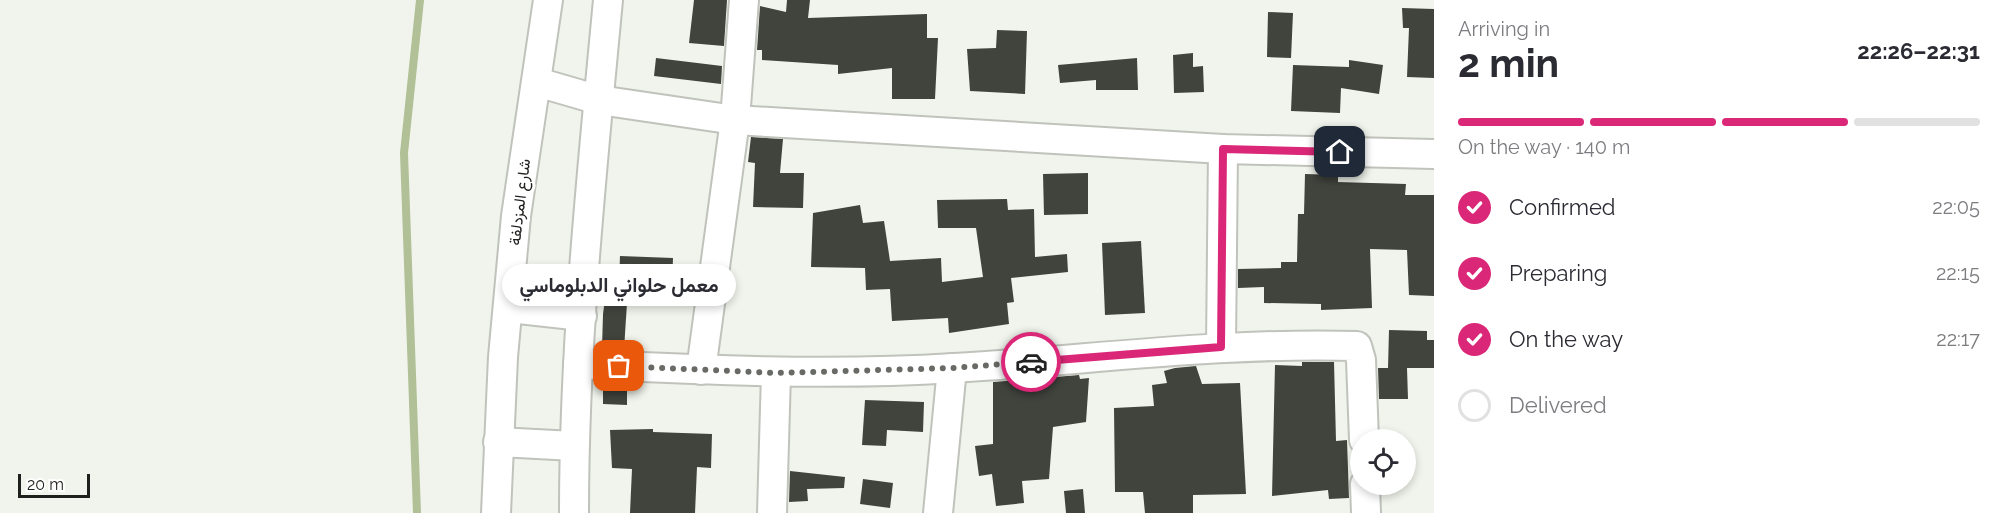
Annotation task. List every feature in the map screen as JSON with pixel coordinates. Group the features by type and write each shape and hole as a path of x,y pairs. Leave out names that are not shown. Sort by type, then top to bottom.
{"street":[{"name":"شارع المزدلفة","path":"496,513 503,357 516,216 548,0"},
{"path":"574,513 578,364 608,0"},
{"path":"700,370 735,120 744,0"},
{"path":"537,82 599,99 735,120 1223,149 1434,154"},
{"path":"1221,347 1223,149"},
{"path":"508,308 582,316"},
{"path":"578,364 776,373 952,368 1221,347 1357,346 1361,360 1364,429"},
{"path":"938,513 952,368"},
{"path":"772,513 776,373"},
{"path":"498,442 574,446"},
{"path":"1365,495 1366,513"}],"building":[{"path":"694,0 727,0 724,46 689,43"},
{"path":"787,0 810,0 808,18 927,14 927,38 938,38 935,99 892,99 892,68 838,74 838,65 762,60 762,50 757,50 760,6 786,12"},
{"path":"1402,8 1434,9 1434,78 1407,77 1409,28 1403,28"},
{"path":"1268,12 1293,13 1291,58 1267,57"},
{"path":"997,30 1027,31 1025,94 970,91 967,49 996,48"},
{"path":"1193,53 1193,67 1203,66 1204,92 1174,93 1173,55"},
{"path":"656,58 722,66 721,84 654,76"},
{"path":"1137,58 1138,90 1096,90 1096,80 1060,83 1058,65"},
{"path":"1349,60 1383,65 1379,94 1341,88 1340,113 1291,111 1293,65 1349,67"},
{"path":"751,137 783,139 780,173 804,173 803,208 753,207 755,163 748,162"},
{"path":"1088,173 1088,214 1044,215 1043,174"},
{"path":"1305,174 1338,175 1338,182 1406,184 1405,195 1434,195 1434,296 1409,295 1407,250 1370,249 1372,308 1321,310 1321,304 1264,303 1264,287 1238,288 1238,269 1281,268 1281,262 1297,262 1298,214 1304,214"},
{"path":"1007,199 1008,210 1034,209 1035,257 1067,254 1068,272 1011,278 1014,302 1007,303 1009,324 949,333 948,318 892,321 890,289 866,290 865,268 811,267 813,213 860,205 863,223 884,221 890,261 941,258 942,282 983,277 976,228 938,228 937,200"},
{"path":"1141,241 1145,313 1105,315 1102,243"},
{"path":"620,256 673,258 672,286 619,284"},
{"path":"607,284 628,287 624,350 602,348"},
{"path":"1389,330 1427,331 1427,340 1434,340 1434,368 1407,368 1408,399 1379,399 1378,368 1388,368"},
{"path":"1302,362 1334,362 1336,441 1347,440 1349,498 1329,499 1328,490 1272,496 1275,365 1302,366"},
{"path":"1196,366 1202,384 1240,383 1246,494 1193,495 1193,513 1145,513 1143,492 1115,492 1114,408 1154,406 1152,385 1167,383 1164,371"},
{"path":"1079,375 1080,379 1089,378 1086,422 1053,427 1049,479 1022,481 1024,503 996,506 992,474 979,476 975,446 993,444 993,382"},
{"path":"603,382 627,383 627,405 603,404"},
{"path":"865,400 924,402 923,432 887,430 886,446 862,445"},
{"path":"653,429 653,432 712,434 711,468 697,467 695,513 630,513 632,469 612,468 610,430"},
{"path":"790,471 845,477 844,488 807,489 808,501 789,502"},
{"path":"863,479 893,483 890,508 860,504"},
{"path":"1083,489 1085,513 1066,513 1064,491"}],"waterway":[{"path":"417,513 404,153 420,0"}],"way so far":[{"path":"619,366 776,373 952,368 1031,362"}],"place":[{"name":"معمل حلواني الدبلوماسي","path":"619,366"}],"route":[{"path":"1031,362 1221,347 1223,149 1340,152"}]}
